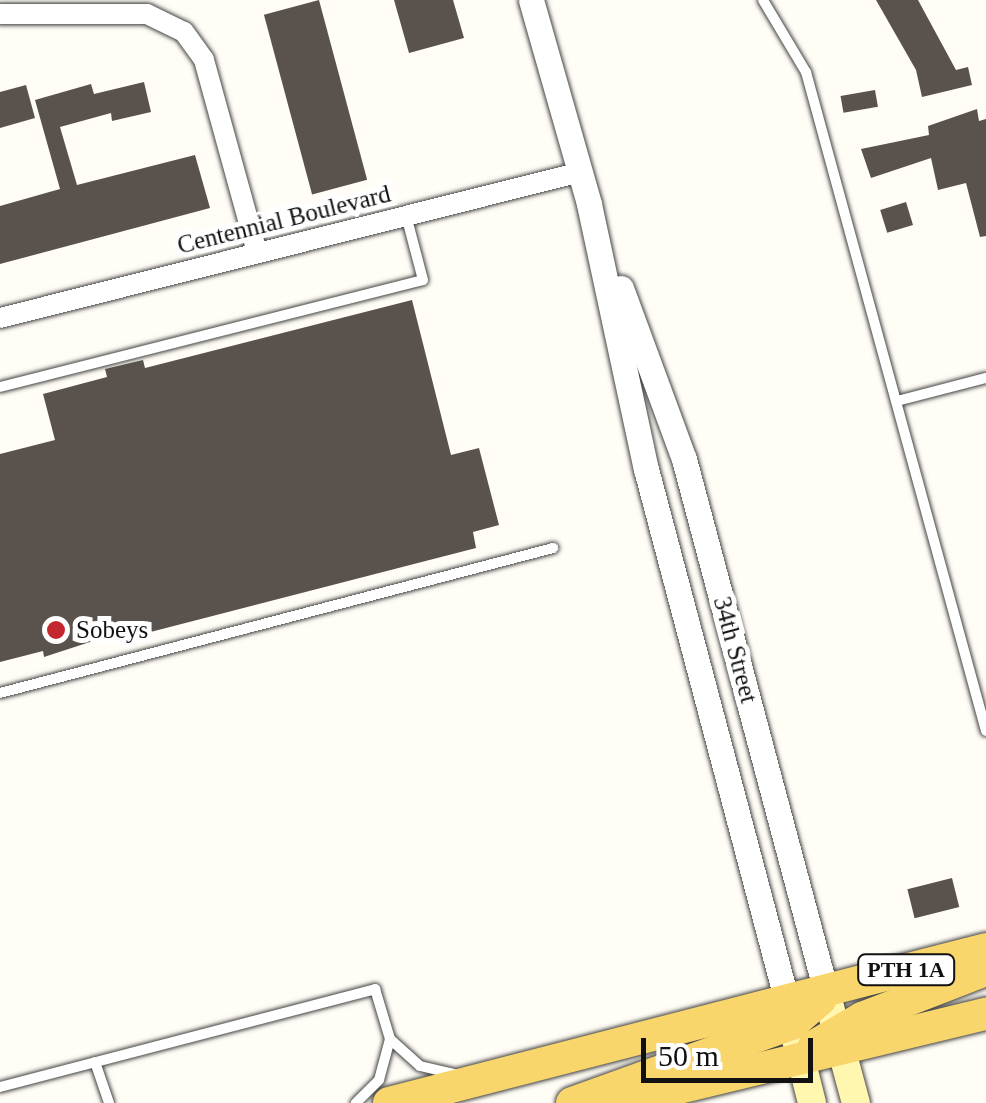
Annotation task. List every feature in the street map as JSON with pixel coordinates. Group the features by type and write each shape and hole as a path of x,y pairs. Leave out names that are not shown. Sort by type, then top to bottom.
{"main road":[{"name":"PTH 1A","path":"388,1103 789,1013 826,992 986,949"},
{"path":"838,1039 986,970"},
{"name":"34th Street","path":"826,992 856,1103"},
{"name":"34th Street","path":"789,1013 812,1103"},
{"path":"572,1103 789,1013"},
{"name":"PTH 1A","path":"617,1103 800,1059 838,1039 986,1014"}],"street":[{"name":"34th Street","path":"531,0 581,172 659,518 789,1013"},
{"path":"0,14 147,14 184,32 204,60 257,252"},
{"name":"Centennial Boulevard","path":"0,318 581,172"},
{"name":"34th Street","path":"589,204 697,508 826,992"},
{"path":"659,518 697,508"}],"lane":[{"path":"762,0 806,72 986,731"},
{"path":"0,387 423,280 406,216"},
{"path":"897,401 986,378"},
{"path":"0,693 553,548"},
{"path":"0,1087 375,988 390,1040 379,1080 356,1103"},
{"path":"390,1040 420,1066 478,1080"},
{"path":"96,1062 109,1103"}],"building":[{"path":"319,0 367,180 312,194 264,15"},
{"path":"394,0 453,0 464,38 409,53"},
{"path":"876,0 918,0 956,70 968,67 972,85 922,97 916,70"},
{"path":"144,82 151,112 112,121 111,113 60,127 77,185 195,155 210,208 0,264 0,206 60,189 35,100 91,84 94,94"},
{"path":"26,85 35,118 0,128 0,92"},
{"path":"875,90 878,107 843,113 841,96"},
{"path":"977,109 979,121 986,119 986,236 980,237 966,183 938,190 931,158 871,178 861,149 929,135 928,126"},
{"path":"906,202 913,225 887,233 880,210"},
{"path":"412,300 451,455 479,448 499,525 473,532 476,548 135,636 133,628 44,657 43,651 0,662 0,454 55,440 43,394 107,377 105,369 143,360 145,368"},
{"path":"952,878 959,907 915,918 907,889"}],"place":[{"name":"Sobeys","path":"56,630"}]}
